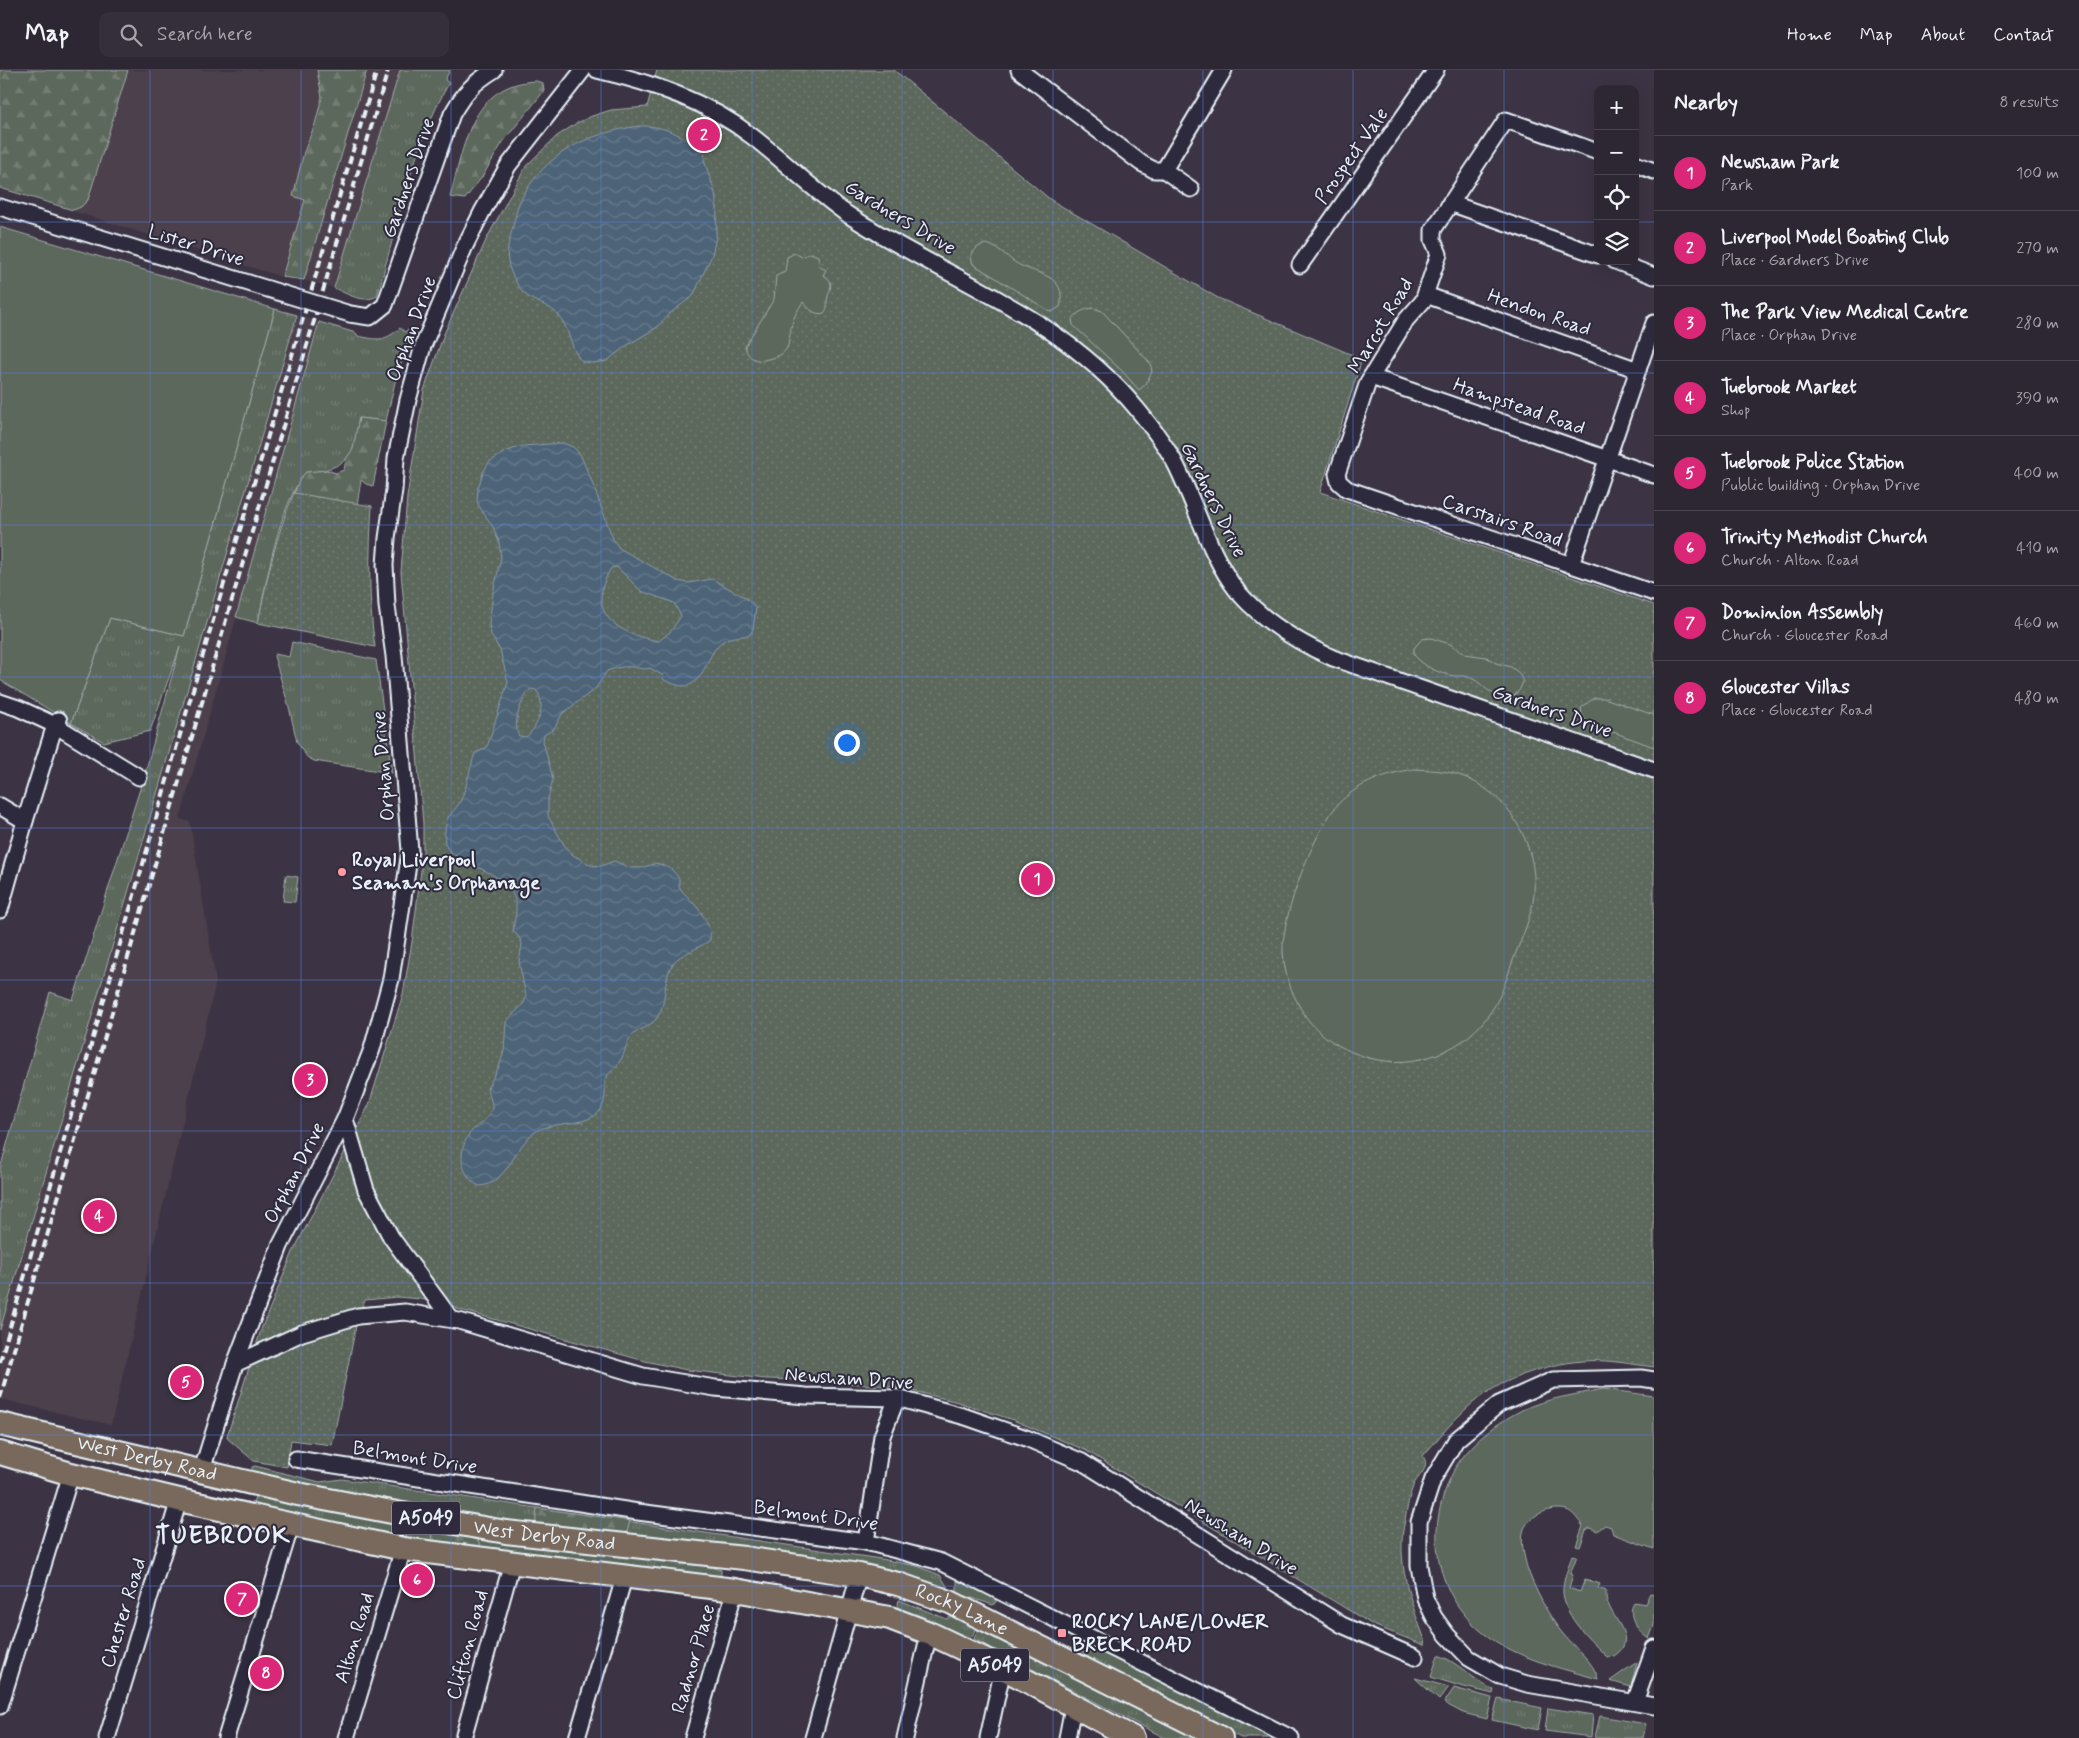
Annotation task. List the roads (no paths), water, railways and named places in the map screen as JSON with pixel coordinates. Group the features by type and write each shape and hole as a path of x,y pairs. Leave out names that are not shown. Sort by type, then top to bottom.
{"highway":[{"name":"West Derby Road","path":"0,1424 298,1494 397,1514 506,1532 744,1558 859,1575"},
{"name":"West Derby Road","path":"0,1453 71,1474 179,1500 403,1549 624,1578 735,1590 850,1610"},
{"path":"179,1500 202,1470"},
{"name":"Rocky Lane","path":"859,1575 898,1584 950,1602 1221,1738"},
{"name":"Rocky Lane","path":"850,1610 890,1618 929,1633 1004,1668 1133,1738"}],"street":[{"name":"Gardners Drive","path":"378,310 385,304 394,284 452,114 464,94 478,79 494,70"},
{"name":"Orphan Drive","path":"202,1470 235,1364 280,1246 345,1118 372,1049 391,979 410,851 394,656 387,606 385,566 396,458 422,346 482,212 508,166 583,70"},
{"name":"Gardners Drive","path":"597,70 644,81 715,112 751,135 846,213 905,249 1025,313 1085,356 1136,407 1159,438 1175,462 1223,567 1238,591 1279,629 1305,646 1334,658 1654,770"},
{"path":"1020,70 1141,163 1154,170 1164,170 1192,189"},
{"path":"1164,170 1224,70"},
{"name":"Prospect Vale","path":"1300,265 1436,70"},
{"name":"Marcot Road","path":"1339,482 1337,474 1371,377 1406,320 1426,295 1439,254 1432,235 1450,203 1506,120 1594,151"},
{"path":"1639,165 1654,171"},
{"path":"1450,203 1594,254"},
{"name":"Lister Drive","path":"0,207 350,314 370,317 378,310"},
{"path":"1625,265 1654,276"},
{"name":"Hendon Road","path":"1426,295 1638,370"},
{"path":"1571,565 1654,323"},
{"name":"Hampstead Road","path":"1371,377 1654,475"},
{"name":"Carstairs Road","path":"1339,482 1347,489 1654,593"},
{"path":"0,702 57,723 139,776"},
{"path":"0,910 25,821 57,723"},
{"path":"0,806 25,821"},
{"path":"345,1118 366,1190 391,1237 451,1320"},
{"name":"Newsham Drive","path":"235,1364 302,1333 358,1316 405,1312 451,1320 643,1376 714,1388 806,1396 897,1398 966,1417 1018,1435 1082,1462 1342,1625 1415,1657"},
{"path":"1654,1380 1641,1378 1554,1380 1499,1404 1456,1440 1433,1479 1419,1522 1419,1566 1425,1598 1434,1617 1447,1635 1469,1658 1501,1676 1527,1684 1654,1706"},
{"path":"866,1542 882,1436 897,1398"},
{"name":"Belmont Drive","path":"296,1459 638,1512 866,1542 941,1562 1291,1738"},
{"path":"0,1706 71,1474"},
{"name":"Chester Road","path":"107,1738 179,1500"},
{"path":"226,1738 291,1525"},
{"name":"Alton Road","path":"346,1738 403,1549"},
{"name":"Clifton Road","path":"463,1738 512,1563"},
{"path":"813,1738 859,1575"},
{"path":"577,1738 624,1578"},
{"name":"Radnor Place","path":"693,1738 735,1590"},
{"path":"905,1738 929,1633"},
{"path":"1635,1702 1654,1648"},
{"path":"988,1738 1004,1668"},
{"path":"1067,1738 1073,1707"}],"water":[{"path":"639,126 649,126 675,133 705,155 704,160 715,193 717,209 716,237 712,255 693,296 669,314 656,328 626,346 607,361 583,362 576,353 566,327 559,316 549,307 527,296 517,284 508,262 510,239 520,201 530,184 555,158 585,140 602,134"},
{"path":"563,443 573,447 580,454 613,539 619,548 678,581 688,583 712,579 746,598 756,608 753,629 750,635 733,637 723,641 713,652 701,675 690,685 681,686 664,680 662,675 650,668 626,667 607,671 596,688 562,714 554,729 544,735 543,741 553,779 548,799 548,816 564,845 573,855 591,865 601,866 614,861 631,868 641,868 657,863 671,869 679,878 679,886 682,891 705,919 710,933 710,940 674,962 668,976 660,1013 653,1022 631,1037 622,1058 608,1074 605,1079 605,1099 599,1113 583,1121 543,1128 535,1132 527,1139 503,1173 489,1184 479,1186 467,1175 462,1161 462,1154 471,1132 491,1112 492,1104 487,1089 499,1067 504,1051 506,1022 524,1003 526,996 519,962 522,944 519,937 513,931 516,904 510,889 491,874 450,851 445,843 445,834 448,818 458,805 463,794 475,753 486,748 488,744 508,682 500,650 491,635 489,625 493,593 501,558 499,542 493,527 477,501 478,488 489,462 507,451 523,446","holes":["617,567 641,591 674,603 681,616 671,631 659,641 644,638 618,627 609,619 603,609 601,597 604,584 611,568","531,689 536,690 539,695 541,702 540,715 530,733 526,737 519,736 517,718 524,699"]}],"railway":[{"path":"0,1362 209,634 377,70"},
{"path":"0,1398 388,70"}],"place":[{"name":"Liverpool Model Boating Club","path":"704,135"},
{"name":"Royal Liverpool Seaman's Orphanage","path":"342,872"},
{"name":"Newsham Park","path":"1037,879"},
{"name":"The Park View Medical Centre","path":"310,1080"},
{"name":"Tuebrook Market","path":"99,1216"},
{"name":"Tuebrook Police Station","path":"186,1382"},
{"name":"Trinity Methodist Church","path":"417,1580"},
{"name":"Dominion Assembly","path":"242,1599"},
{"name":"ROCKY LANE/LOWER BRECK ROAD","path":"1062,1633"},
{"name":"Gloucester Villas","path":"266,1673"}],"district":[{"name":"TUEBROOK","path":"223,1536"}]}
